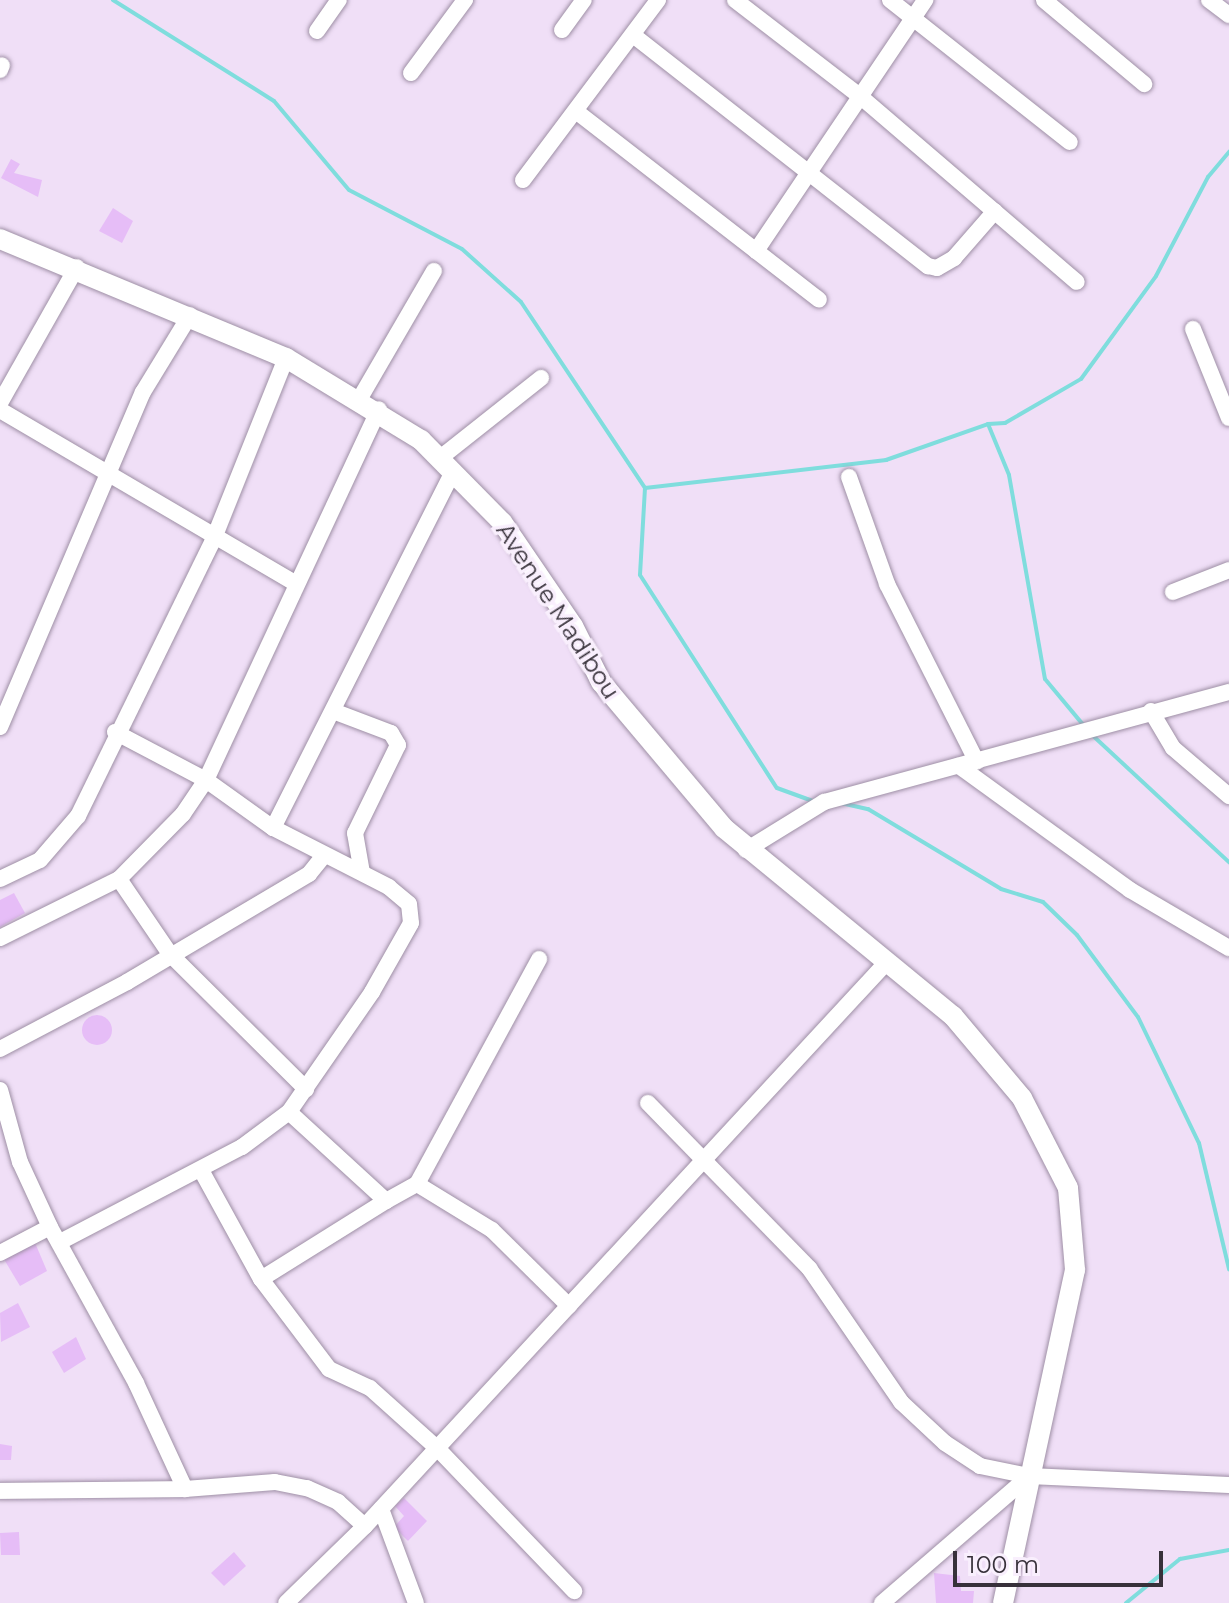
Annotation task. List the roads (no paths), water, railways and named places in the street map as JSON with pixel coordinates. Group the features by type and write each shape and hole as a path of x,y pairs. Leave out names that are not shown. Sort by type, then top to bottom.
{"street":[{"path":"317,31 339,0"},
{"path":"411,73 465,0"},
{"path":"562,30 584,0"},
{"path":"523,180 658,0"},
{"path":"735,0 861,97 1077,282"},
{"path":"890,0 1070,142"},
{"path":"756,251 925,0"},
{"path":"1044,0 1144,84"},
{"path":"1209,0 1229,15"},
{"path":"633,35 809,174 937,268 995,211"},
{"path":"577,112 819,300"},
{"name":"Avenue Madibou","path":"0,239 77,267 286,358 379,409 447,464 509,532 573,626 601,682 649,745 746,850 953,1016 1012,1086 1058,1159 1076,1224 1071,1303 1029,1476 1003,1603"},
{"path":"0,403 77,267"},
{"path":"360,398 434,271"},
{"path":"0,727 143,392 190,315"},
{"path":"1193,329 1229,418"},
{"path":"0,879 40,860 63,838 214,538 286,358"},
{"path":"273,828 333,711 447,464 541,378"},
{"path":"0,938 119,879 183,814 206,780 379,409"},
{"path":"0,410 108,478 297,584"},
{"path":"849,477 887,584 977,762"},
{"path":"1173,592 1229,570"},
{"path":"746,850 807,807 1229,692"},
{"path":"333,711 391,733 398,745 355,833 362,872"},
{"path":"1151,711 1173,748 1229,796"},
{"path":"60,1242 201,1170 289,1112 411,923 409,904 362,872 323,857 273,828 206,780 115,732"},
{"path":"959,766 1130,890 1229,948"},
{"path":"0,1049 309,874 323,857"},
{"path":"119,879 170,954 306,1089"},
{"path":"261,1279 417,1184 539,959"},
{"path":"286,1603 438,1449 886,963"},
{"path":"0,1090 20,1162 50,1227 185,1489"},
{"path":"648,1103 809,1268 920,1424 980,1466 1029,1476 1229,1485"},
{"path":"289,1112 386,1201"},
{"path":"201,1170 261,1279 329,1369 370,1388 438,1449 574,1591"},
{"path":"417,1184 492,1230 569,1306"},
{"path":"0,1253 50,1227"},
{"path":"882,1603 1029,1476"},
{"path":"0,1491 185,1489 275,1482 307,1488 338,1502 365,1526"},
{"path":"381,1509 416,1603"}],"waterway":[{"path":"113,0 274,101 349,190 462,249 521,302 645,488 640,575 777,788 813,801"},
{"path":"988,424 1005,423 1081,379 1156,276 1208,177 1229,152"},
{"path":"645,488 886,460 988,424 1009,475 1045,679 1085,727"},
{"path":"1090,733 1229,862"},
{"path":"841,803 868,809 1001,889 1043,902 1077,935 1138,1017 1199,1143 1229,1269"},
{"path":"1126,1603 1180,1559 1229,1550"}]}
